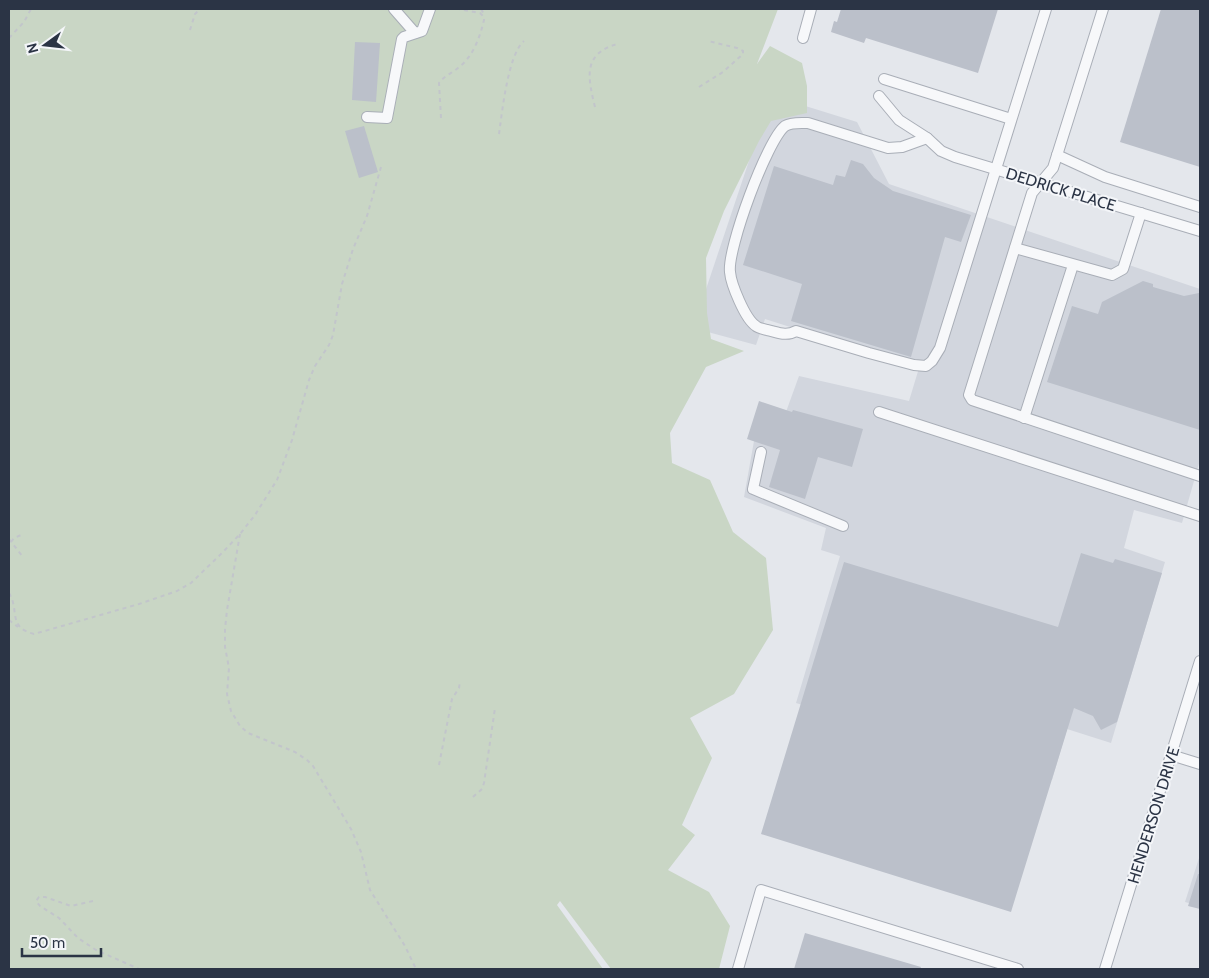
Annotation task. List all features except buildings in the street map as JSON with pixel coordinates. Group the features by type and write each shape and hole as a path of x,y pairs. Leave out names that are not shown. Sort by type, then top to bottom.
{"street":[{"path":"394,9 419,32"},
{"path":"367,117 387,118 402,39 419,32 430,9"},
{"path":"803,38 811,9"},
{"path":"927,138 902,147 888,148 808,123 786,126 775,139 765,158 730,255 732,280 745,314 756,327 786,335 796,331 869,353 914,364 926,366 932,361 940,348 1046,9"},
{"path":"1103,9 1053,168 1039,182 1032,194 969,395 972,400 1200,476"},
{"path":"884,79 1011,119"},
{"name":"DEDRICK PLACE","path":"879,96 899,120 927,138 941,151 955,157 1200,231"},
{"path":"1057,155 1105,177 1200,207"},
{"path":"1015,248 1112,276 1123,269 1141,213"},
{"path":"1024,418 1073,265"},
{"path":"879,412 1200,516"},
{"path":"761,452 753,489 843,526"},
{"name":"HENDERSON DRIVE","path":"1105,969 1200,661"},
{"path":"1171,755 1200,764"},
{"path":"738,969 761,890 1018,969"}],"path":[{"path":"9,38 24,22 31,9"},
{"path":"190,30 195,14 200,9"},
{"path":"459,9 480,13 484,17"},
{"path":"441,118 439,82 458,69 476,46 484,17 481,9"},
{"path":"499,134 506,87 515,53 524,41"},
{"path":"699,87 723,72 743,54 743,51 737,48 708,42"},
{"path":"595,107 590,80 592,60 603,50 617,44"},
{"path":"9,620 20,628 34,634 139,604 177,591 190,583 240,534 266,499 277,480 286,458 309,380 333,335 342,284 353,249 367,216 381,167"},
{"path":"240,534 225,629 225,647 229,668 227,694 231,711 240,726 248,733 295,752 313,766 351,829 360,852 370,890 405,946 416,969"},
{"path":"11,542 20,535"},
{"path":"9,538 23,557"},
{"path":"9,593 12,599 15,618 20,628"},
{"path":"439,765 452,699 457,692 460,681"},
{"path":"473,797 482,789 484,782 495,708"},
{"path":"93,901 71,906 45,897 39,898 36,901 40,906 59,918 78,938 96,950 139,969"}],"shaded area":[{"path":"786,100 857,122 889,184 1200,289 1200,460 1182,523 1134,510 1124,548 1165,562 1111,743 1067,729 1052,780 796,703 840,556 821,550 826,528 744,497 754,441 774,445 799,376 909,401 919,368 765,319 756,345 693,328 762,122"},
{"path":"1200,855 1200,906 1185,902"}],"green space":[{"path":"9,9 778,9 757,64 770,46 802,63 807,86 807,113 771,121 724,211 706,258 707,313 711,339 744,351 706,367 670,433 672,463 710,480 733,532 766,558 773,630 734,694 690,718 712,758 682,825 695,835 668,870 709,892 730,926 719,969 611,969 560,901 557,905 603,969 9,969"}]}
